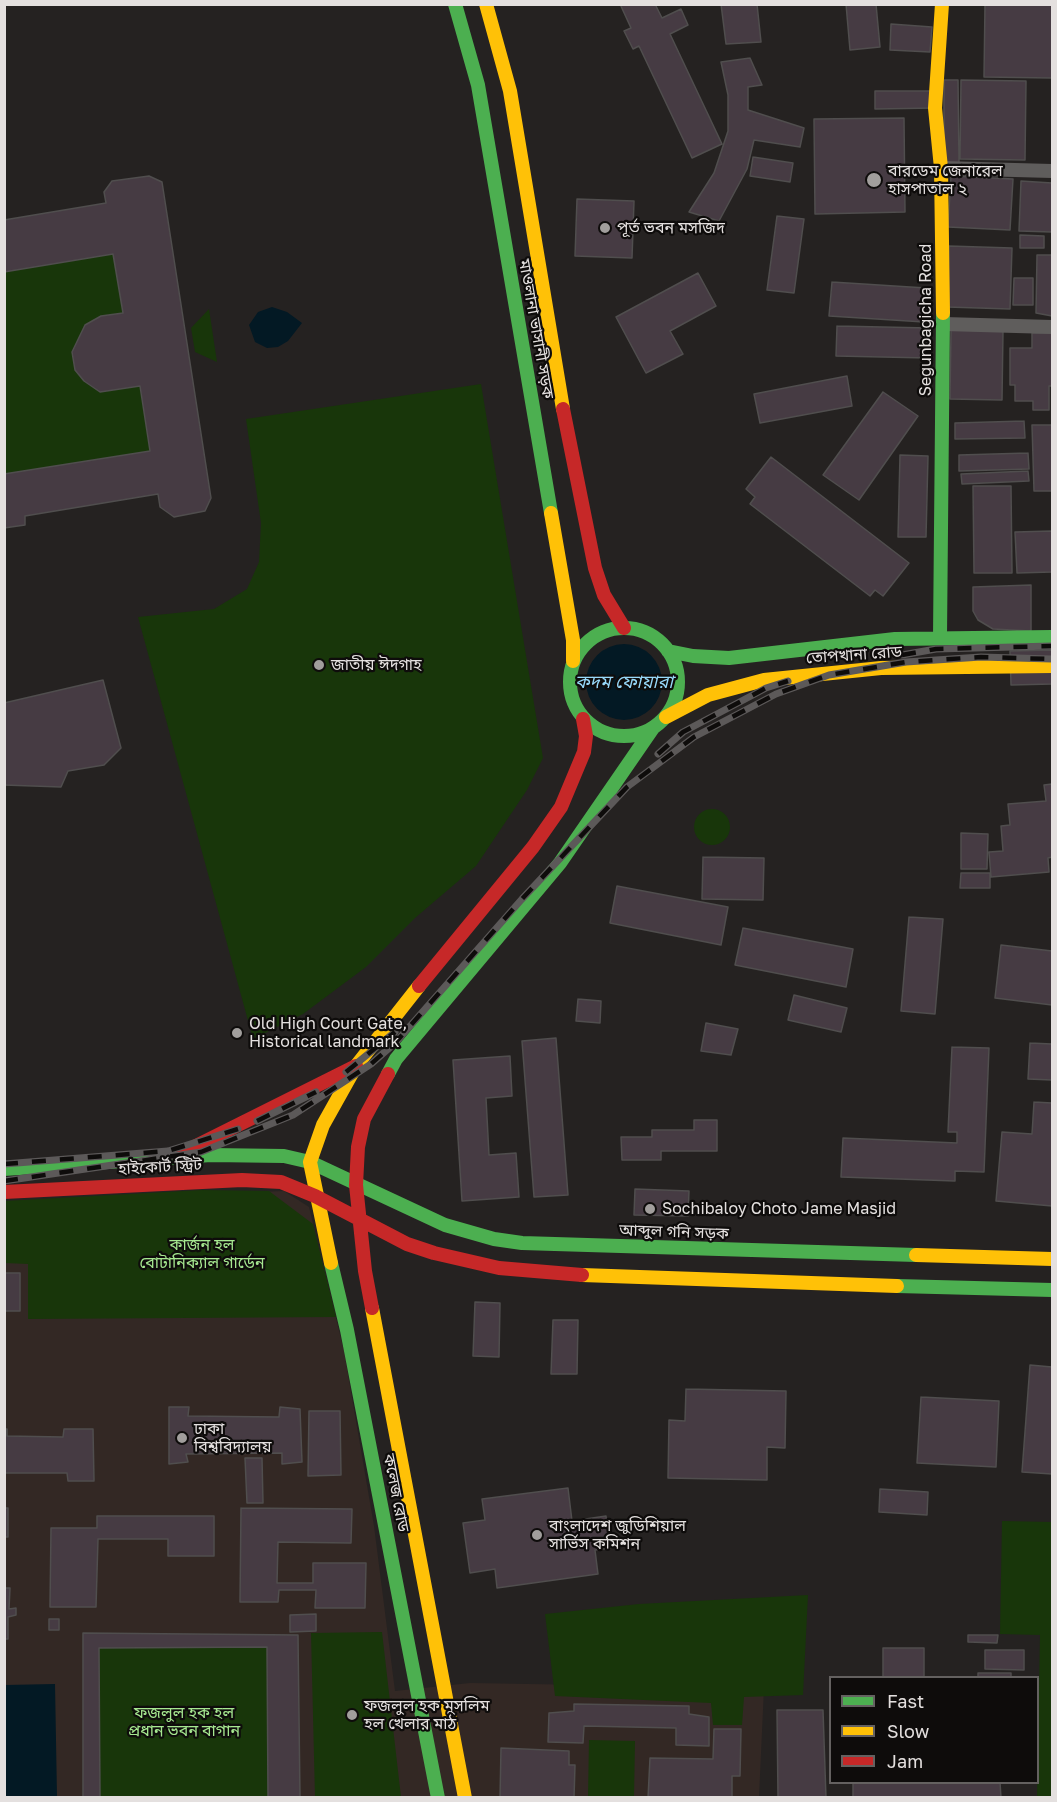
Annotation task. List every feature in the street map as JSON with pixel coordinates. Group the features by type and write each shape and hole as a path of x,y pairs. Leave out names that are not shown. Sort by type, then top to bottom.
{"main road":[{"name":"মাওলানা ভাসানী সড়ক","path":"455,4 478,85 571,628 573,661"},
{"name":"মাওলানা ভাসানী সড়ক","path":"486,4 510,91 552,353 595,568 604,595 624,628"},
{"name":"Segunbagicha Road","path":"940,636 944,324 941,168 935,108 942,4"},
{"path":"624,628 646,632 668,651 678,673 678,684 672,707 666,717 653,728 642,733 617,736 593,727 583,719 572,701 570,692 573,661 590,639 603,632 624,628"},
{"name":"তোপখানা রোড","path":"668,651 693,656 729,658 842,644 940,636 1053,637"},
{"name":"তোপখানা রোড","path":"666,717 726,689 775,678 881,668 1053,666"},
{"path":"310,1162 323,1125 356,1066 552,822 578,772 586,736 583,719"},
{"name":"কলেজ রোড","path":"465,1797 384,1377 359,1221 356,1185 357,1147 364,1119 390,1067 560,863 653,728"},
{"path":"171,1158 356,1066"},
{"name":"হাইকোর্ট স্ট্রিট","path":"4,1169 171,1158 261,1155 284,1156 310,1162"},
{"name":"কলেজ রোড","path":"310,1162 315,1196 347,1330 438,1797"},
{"name":"আব্দুল গনি সড়ক","path":"310,1162 445,1225 494,1239 522,1243 1053,1259"},
{"name":"হাইকোর্ট স্ট্রিট","path":"4,1192 242,1179 281,1182 315,1196"},
{"path":"315,1196 359,1221 434,1253 499,1268 540,1273 1053,1290"}],"street":[{"path":"941,168 1053,171"},
{"path":"944,324 1053,327"}],"shaded area":[{"name":"ঢাকা বিশ্ববিদ্যালয়","path":"284,1191 309,1207 344,1351 374,1526 395,1691 470,1683 764,1688 759,1797 5,1798 5,1202"}],"green space":[{"path":"113,254 123,313 101,316 85,325 72,351 75,370 84,381 100,392 140,386 150,451 5,474 5,272"},
{"path":"209,309 217,362 195,352 191,328"},
{"path":"481,384 543,758 527,790 476,866 415,918 366,967 303,1014 253,1039 138,617 214,609 247,589 259,562 261,523 246,419"},
{"path":"712,809 725,814 730,827 725,840 712,845 699,840 694,827 699,814"},
{"name":"কার্জন হল বোটানিক্যাল গার্ডেন","path":"202,1190 269,1191 313,1224 336,1317 28,1319 28,1264 5,1263 4,1201"},
{"path":"1002,1521 1052,1522 1052,1797 1037,1797 1040,1635 1000,1634"},
{"path":"808,1595 803,1695 744,1697 742,1725 713,1725 711,1703 555,1696 545,1614 639,1604"},
{"name":"ফজলুল হক মুসলিম হল খেলার মাঠ","path":"382,1632 401,1797 315,1797 311,1633"},
{"name":"ফজলুল হক হল প্রধান ভবন বাগান","path":"267,1647 268,1797 100,1797 99,1648"},
{"path":"589,1740 635,1741 634,1797 588,1797"}],"water":[{"path":"272,307 287,312 302,323 288,341 278,347 267,348 255,342 249,325 258,312"},
{"name":"কদম ফোয়ারা","path":"624,644 639,647 651,655 659,667 662,682 659,697 651,709 639,717 624,720 609,717 597,709 589,697 586,682 589,667 597,655 609,647"},
{"path":"55,1684 57,1797 5,1797 5,1685"}],"building":[{"path":"620,4 655,4 662,18 681,9 688,25 670,34 722,144 692,158 639,46 633,49 624,31 631,28"},
{"path":"721,4 757,4 761,42 726,44"},
{"path":"846,4 876,4 880,47 850,50"},
{"path":"985,4 1052,4 1052,78 984,77"},
{"path":"891,24 932,27 930,52 890,50"},
{"path":"750,58 762,85 748,87 748,110 804,128 800,147 754,140 747,169 719,221 689,212 714,173 728,131 728,95 721,62"},
{"path":"944,80 958,80 959,163 944,163"},
{"path":"961,80 1026,81 1025,160 960,159"},
{"path":"875,91 935,91 935,108 875,109"},
{"path":"904,118 905,212 815,214 814,119"},
{"path":"753,157 793,163 790,182 750,176"},
{"path":"149,176 162,182 211,498 205,511 174,517 160,507 158,494 25,516 25,525 4,528 4,474 150,451 140,386 100,392 84,381 75,370 72,352 85,325 101,316 123,313 113,254 4,272 4,220 106,203 104,192 112,181"},
{"path":"951,176 1013,179 1010,230 948,227"},
{"path":"1021,181 1052,183 1052,232 1019,231"},
{"name":"পূর্ত ভবন মসজিদ","path":"577,199 634,201 632,258 575,256"},
{"path":"777,216 804,219 794,293 767,290"},
{"path":"1020,235 1044,236 1044,248 1020,248"},
{"path":"949,246 1012,248 1010,309 947,307"},
{"path":"1037,255 1052,255 1052,316 1036,313"},
{"path":"698,273 716,306 670,331 683,354 646,373 616,317"},
{"path":"1014,278 1033,278 1033,305 1013,305"},
{"path":"832,282 926,288 924,322 829,316"},
{"path":"837,326 929,328 928,358 836,356"},
{"path":"951,330 1003,331 1002,400 950,399"},
{"path":"1032,333 1052,333 1052,386 1049,386 1049,410 1033,410 1033,401 1015,401 1015,385 1010,385 1010,348 1032,348"},
{"path":"847,376 852,406 760,423 754,394"},
{"path":"883,392 918,416 859,500 823,475"},
{"path":"1024,421 1025,438 955,439 955,423"},
{"path":"1032,425 1052,425 1052,491 1034,491"},
{"path":"1028,453 1029,469 959,471 959,455"},
{"path":"900,455 928,456 926,537 898,537"},
{"path":"771,457 909,563 883,596 875,590 870,596 750,504 755,497 746,489"},
{"path":"1028,471 1029,481 962,484 961,474"},
{"path":"973,486 1011,486 1012,573 974,573"},
{"path":"1052,531 1052,572 1017,573 1015,532"},
{"path":"1031,585 1031,631 993,629 978,620 973,611 973,587"},
{"path":"1052,650 1052,684 1011,685 1010,651"},
{"path":"103,680 121,748 104,765 68,771 61,787 4,785 4,703"},
{"path":"1052,784 1052,857 1048,858 1049,872 991,877 989,852 1003,851 1001,826 1010,825 1008,804 1046,801 1044,785"},
{"path":"961,833 988,834 987,869 961,869"},
{"path":"703,857 764,858 763,900 702,899"},
{"path":"961,873 990,873 990,888 960,888"},
{"path":"617,886 728,907 721,945 610,923"},
{"path":"909,917 943,919 935,1014 901,1011"},
{"path":"743,928 853,949 846,987 735,965"},
{"path":"1001,945 1052,951 1052,1005 995,998"},
{"path":"794,995 847,1008 841,1032 788,1020"},
{"path":"578,999 601,1001 600,1023 576,1021"},
{"path":"706,1023 738,1029 731,1055 701,1051"},
{"path":"556,1038 568,1195 534,1197 522,1041"},
{"path":"1030,1043 1052,1044 1052,1080 1028,1079"},
{"path":"952,1047 989,1048 984,1172 955,1171 955,1181 841,1177 843,1138 957,1143 957,1132 948,1132"},
{"path":"510,1056 512,1096 486,1098 489,1155 516,1153 519,1197 462,1201 453,1060"},
{"path":"1034,1102 1052,1103 1052,1206 996,1201 1002,1132 1032,1134"},
{"path":"694,1120 717,1120 717,1151 661,1151 661,1160 622,1160 621,1137 652,1137 652,1130 694,1130"},
{"path":"635,1189 689,1191 688,1216 634,1215"},
{"path":"4,1273 20,1273 20,1311 4,1311"},
{"path":"475,1302 500,1303 499,1357 473,1356"},
{"path":"553,1320 578,1320 577,1374 551,1374"},
{"path":"1030,1365 1052,1367 1052,1474 1022,1472"},
{"path":"686,1389 786,1391 785,1448 767,1447 767,1480 668,1478 669,1420 685,1421"},
{"path":"921,1397 999,1401 996,1467 917,1463"},
{"path":"169,1407 189,1407 188,1416 279,1417 280,1407 300,1409 302,1462 282,1464 282,1453 186,1454 188,1462 169,1464"},
{"path":"309,1411 340,1411 341,1475 308,1476"},
{"path":"4,1429 7,1429 7,1436 63,1437 64,1429 93,1429 94,1481 68,1481 67,1473 4,1473"},
{"path":"245,1458 262,1458 263,1503 247,1503"},
{"name":"বাংলাদেশ জুডিশিয়াল সার্ভিস কমিশন","path":"568,1488 572,1521 606,1516 610,1548 595,1550 598,1574 497,1588 495,1569 470,1573 463,1523 485,1520 482,1499"},
{"path":"880,1489 928,1492 927,1515 879,1512"},
{"path":"4,1508 8,1508 8,1537 4,1537"},
{"path":"241,1508 352,1509 351,1543 278,1542 277,1583 313,1583 313,1563 366,1563 365,1608 315,1608 316,1590 279,1590 278,1602 240,1602"},
{"path":"97,1516 214,1516 214,1556 168,1556 168,1539 98,1539 96,1607 50,1607 51,1528 97,1528"},
{"path":"4,1588 10,1588 9,1609 16,1608 16,1615 8,1617 8,1639 4,1639"},
{"path":"316,1614 316,1631 290,1632 290,1615"},
{"path":"49,1619 59,1619 59,1630 49,1630"},
{"path":"83,1633 298,1635 300,1798 268,1798 267,1647 99,1648 100,1798 83,1798"},
{"path":"968,1635 998,1635 997,1643 968,1642"},
{"path":"883,1648 924,1648 924,1676 883,1676"},
{"path":"985,1650 1024,1650 1024,1670 985,1669"},
{"path":"978,1673 1011,1673 1011,1676 978,1676"},
{"path":"574,1704 689,1706 689,1714 709,1717 709,1746 676,1745 676,1728 584,1726 583,1743 548,1742 549,1713 574,1711"},
{"path":"777,1710 823,1710 826,1798 778,1798"},
{"path":"714,1729 741,1729 740,1776 732,1776 732,1798 648,1798 650,1758 713,1759"},
{"path":"501,1748 569,1751 569,1765 575,1765 574,1798 500,1798"},
{"path":"853,1784 1000,1784 1001,1798 853,1798"}],"railway":[{"path":"902,655 936,649 1052,646"},
{"path":"4,1181 201,1152 293,1115 371,1064 396,1042 522,899 627,787 694,737 776,694 829,675 906,662 981,657 1052,659"},
{"path":"658,754 683,732 766,688 788,681"},
{"path":"346,1072 395,1032"},
{"path":"257,1121 316,1092"},
{"path":"4,1164 168,1151 238,1129"}],"traffic: fast":[{"path":"455,4 478,85 551,513"},
{"path":"940,636 943,313"},
{"path":"624,628 645,632 662,644 674,661 678,682 674,703 662,720 645,732 624,736 603,732 586,720 574,703 570,682 574,661 586,644 603,632 624,628"},
{"path":"668,651 693,656 729,658 895,639 1052,637"},
{"path":"388,1074 396,1059 560,863 653,728"},
{"path":"4,1169 211,1155 284,1156 310,1162"},
{"path":"310,1162 445,1225 494,1239 522,1243 916,1255"},
{"path":"331,1263 347,1330 438,1798"},
{"path":"897,1286 1052,1290"}],"traffic: slow":[{"path":"486,4 510,91 563,409"},
{"path":"942,4 935,108 941,168 943,313"},
{"path":"551,513 573,640 573,661"},
{"path":"666,717 708,695 764,680 881,668 1052,666"},
{"path":"331,1263 310,1162 323,1125 356,1066 419,986"},
{"path":"916,1255 1052,1259"},
{"path":"582,1275 897,1286"},
{"path":"372,1308 465,1798"}],"traffic: jam":[{"path":"563,409 595,568 604,595 624,628"},
{"path":"419,986 533,847 561,807 584,752 586,736 583,719"},
{"path":"182,1153 356,1066"},
{"path":"372,1308 365,1271 356,1185 358,1147 364,1119 388,1074"},
{"path":"4,1192 242,1180 281,1182 315,1196"},
{"path":"315,1196 407,1244 434,1253 499,1268 582,1275"}],"place":[{"name":"বারডেম জেনারেল হাসপাতাল ২","path":"874,180"},
{"name":"পূর্ত ভবন মসজিদ","path":"605,228"},
{"name":"জাতীয় ঈদগাহ","path":"319,665"},
{"name":"Old High Court Gate, Historical landmark","path":"237,1033"},
{"name":"Sochibaloy Choto Jame Masjid","path":"650,1209"},
{"name":"ঢাকা বিশ্ববিদ্যালয়","path":"182,1438"},
{"name":"বাংলাদেশ জুডিশিয়াল সার্ভিস কমিশন","path":"537,1535"},
{"name":"ফজলুল হক মুসলিম হল খেলার মাঠ","path":"352,1715"}]}
